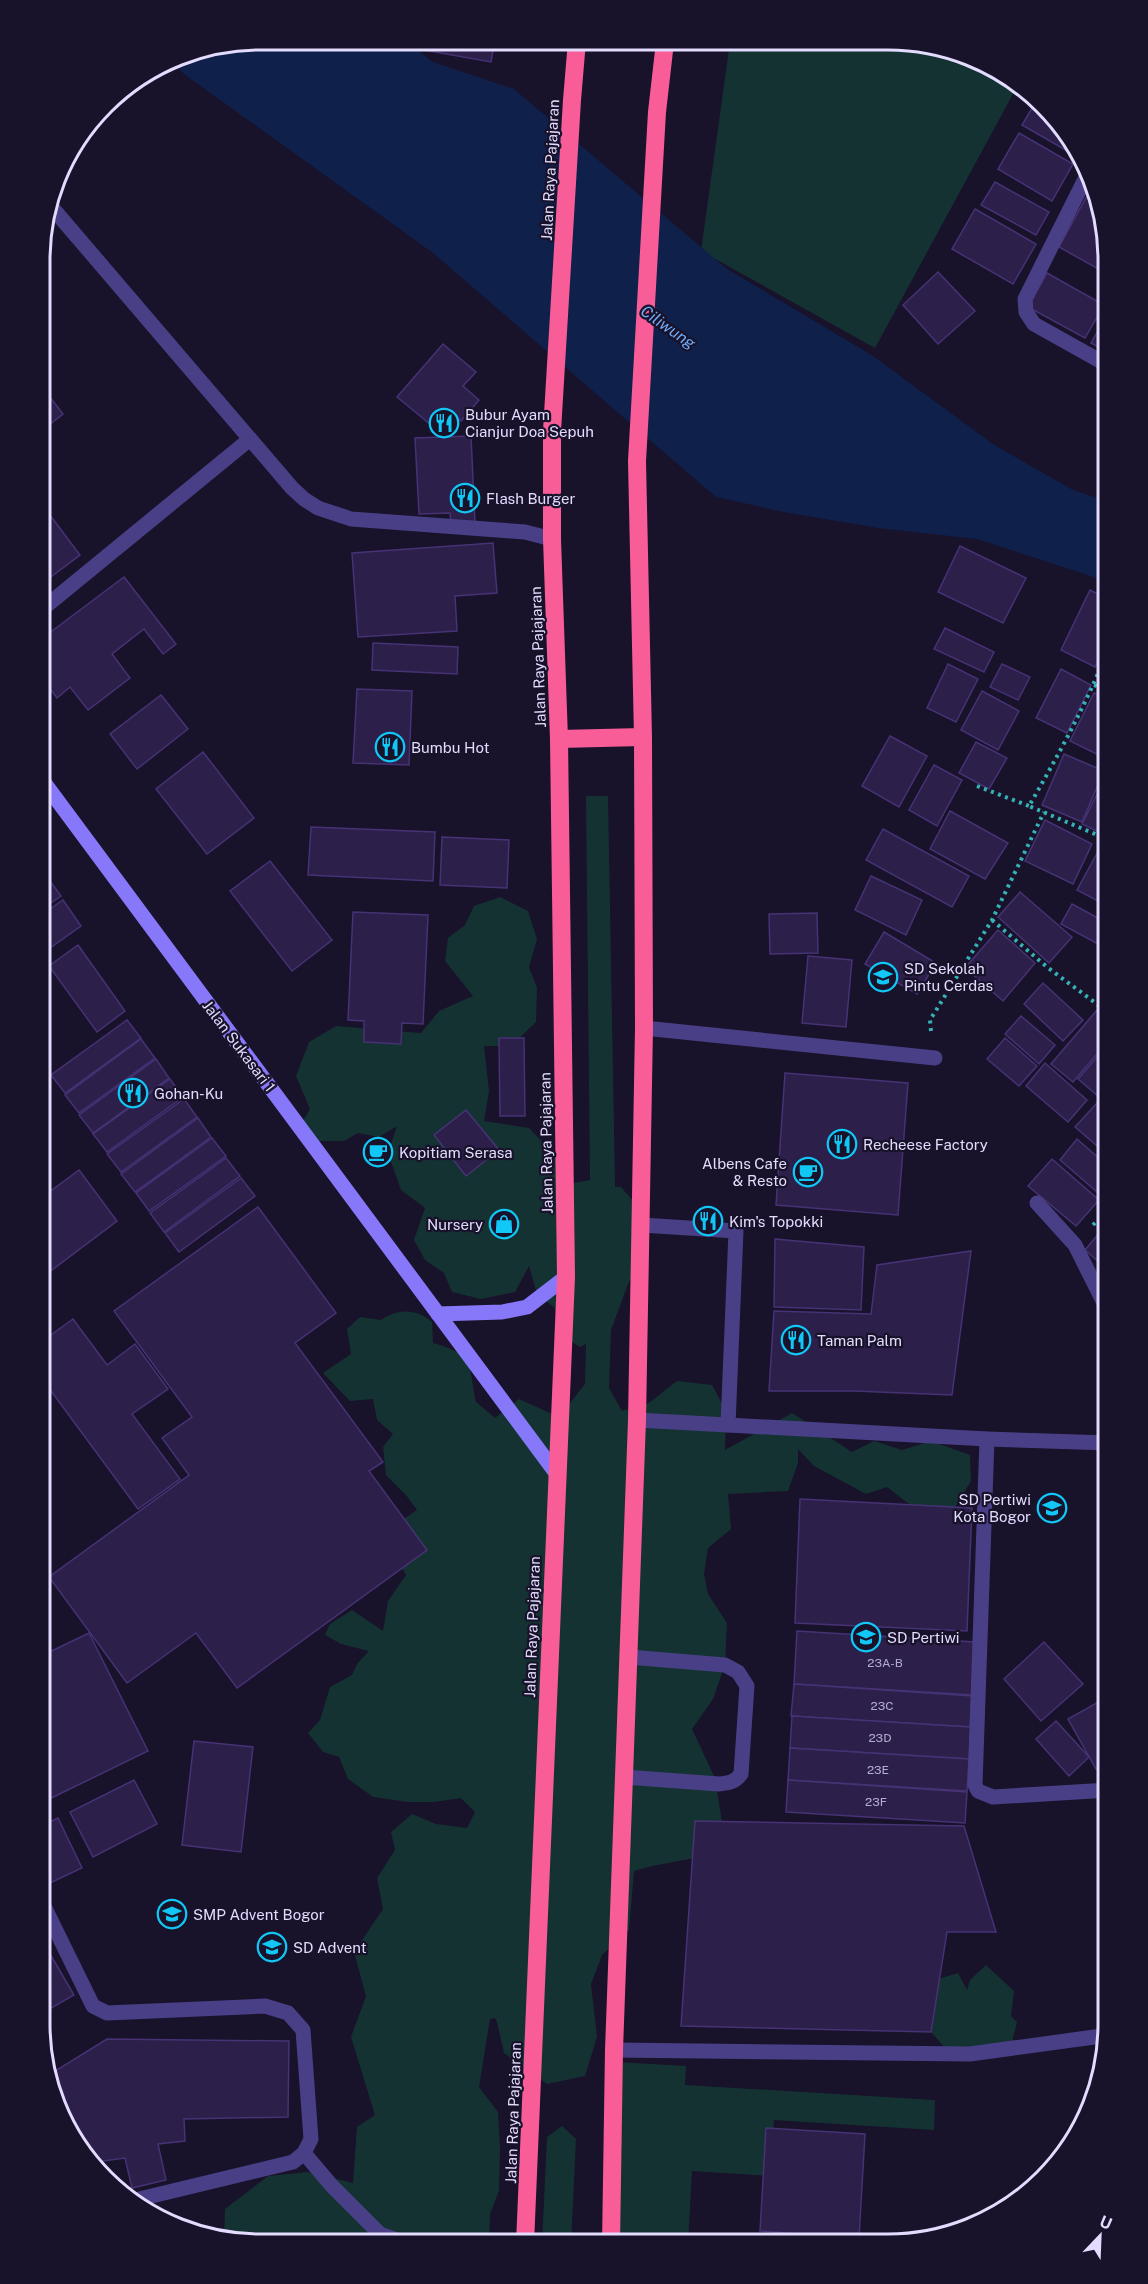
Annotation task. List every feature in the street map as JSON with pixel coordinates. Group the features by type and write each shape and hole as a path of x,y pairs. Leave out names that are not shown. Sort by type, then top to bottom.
{"highway":[{"name":"Jalan Raya Pajajaran","path":"525,2235 566,1277 559,739 552,539 552,431 577,50"},
{"path":"611,2235 614,2050 637,1420 644,1028 643,737 638,462 657,112 664,50"},
{"path":"559,739 643,737"}],"street":[{"path":"1084,186 1025,298 1026,312 1034,324 1098,360"},
{"path":"56,212 249,439 304,499 332,514 351,519 525,532 552,539"},
{"path":"50,603 249,439"},
{"name":"Jalan Sukasari 1","path":"50,790 556,1473"},
{"path":"644,1028 935,1058"},
{"path":"1037,1203 1075,1245 1098,1291"},
{"path":"641,1225 736,1231 728,1425"},
{"path":"438,1314 502,1312 527,1307 566,1277"},
{"path":"637,1420 987,1439 1098,1443"},
{"path":"987,1439 975,1785 978,1791 993,1797 1098,1791"},
{"path":"624,1777 719,1784 733,1782 741,1774 747,1686 738,1672 725,1665 629,1657"},
{"path":"50,1918 93,2006 107,2013 266,2006 288,2013 303,2030 311,2139 304,2153 293,2162 143,2198"},
{"path":"614,2050 970,2054 1098,2036"},
{"path":"304,2153 332,2186 383,2235"}],"path":[{"path":"1029,806 1063,748 1098,675"},
{"path":"1094,685 1098,687"},
{"path":"978,786 1098,835"},
{"path":"935,1058 930,1020 992,920 1044,812"},
{"path":"992,920 1047,967 1098,1005"}],"green space":[{"path":"729,50 902,50 930,54 981,71 1014,92 875,348 701,251"},
{"path":"586,796 608,796 615,1187 621,1187 647,1217 649,1250 628,1284 611,1330 609,1388 622,1411 649,1403 677,1381 712,1385 726,1411 725,1450 792,1413 852,1452 874,1441 902,1450 931,1441 970,1455 971,1481 952,1512 926,1517 887,1487 866,1494 814,1466 798,1449 798,1463 788,1491 728,1494 731,1529 708,1548 704,1574 708,1594 727,1623 725,1665 713,1699 692,1729 715,1778 722,1822 710,1855 634,1871 629,1930 602,1955 591,1984 597,2037 585,2076 547,2084 504,2053 497,2022 495,2018 490,2019 479,2087 498,2112 499,2191 490,2214 489,2235 259,2235 224,2231 225,2209 268,2176 308,2172 353,2183 357,2127 375,2115 351,2037 366,1996 354,1952 383,1909 377,1878 395,1850 391,1832 412,1814 436,1824 467,1828 475,1812 461,1798 434,1802 408,1802 373,1797 348,1779 339,1757 323,1752 308,1733 320,1720 330,1687 352,1675 357,1664 369,1651 341,1644 325,1635 330,1624 352,1610 383,1631 388,1601 406,1575 392,1551 393,1526 417,1510 386,1475 383,1447 393,1434 377,1420 373,1399 350,1401 323,1373 351,1354 347,1329 360,1317 381,1320 394,1313 414,1312 432,1322 433,1343 457,1352 468,1363 476,1402 495,1418 519,1399 559,1417 585,1384 586,1344 580,1347 558,1333 555,1308 537,1294 529,1266 515,1292 481,1299 452,1292 444,1273 425,1260 414,1240 425,1208 401,1190 388,1153 397,1126 379,1137 358,1133 344,1141 312,1141 300,1126 310,1109 296,1076 309,1042 336,1026 361,1028 382,1039 393,1031 421,1033 439,1011 473,996 445,961 448,938 465,925 474,906 500,897 528,911 537,939 529,967 537,988 536,1022 511,1046 484,1046 489,1091 484,1121 529,1128 563,1163 564,1185 590,1180"},
{"path":"986,1965 1014,1991 1011,2016 1017,2022 1010,2050 950,2053 930,2031 934,2020 932,2007 935,1980 958,1973 967,1990 970,1980"},
{"path":"617,2062 686,2066 685,2085 935,2100 934,2130 774,2120 771,2176 692,2171 688,2235 607,2235"},
{"path":"562,2126 576,2139 571,2235 542,2235 547,2137"}],"water":[{"name":"Ciliwung","path":"246,50 418,50 433,62 514,89 727,269 873,356 993,444 1073,490 1098,498 1098,578 977,539 878,528 778,511 717,497 433,253 176,67 218,54"}],"building":[{"path":"424,50 493,50 491,62"},
{"path":"1032,107 1046,121 1068,151 1022,125"},
{"path":"1019,133 1073,164 1052,201 998,169"},
{"path":"995,182 1049,212 1036,235 981,205"},
{"path":"1088,195 1098,246 1098,269 1059,247"},
{"path":"975,209 1036,244 1013,284 952,249"},
{"path":"938,272 975,311 938,344 903,305"},
{"path":"1047,273 1098,302 1098,315 1085,338 1028,307"},
{"path":"1098,331 1098,347 1091,343"},
{"path":"443,344 476,372 463,386 479,400 461,421 445,408 431,425 397,397"},
{"path":"50,397 63,414 50,424"},
{"path":"471,436 475,523 451,524 450,513 419,514 415,438"},
{"path":"50,515 80,555 50,578"},
{"path":"493,543 497,593 455,596 457,631 358,637 352,553"},
{"path":"960,546 1026,578 1003,623 938,592"},
{"path":"124,577 176,644 163,654 144,629 112,654 130,678 88,710 70,687 57,698 50,689 50,632"},
{"path":"1090,590 1098,594 1098,661 1095,667 1061,650"},
{"path":"945,628 994,652 984,672 934,649"},
{"path":"373,643 458,647 457,674 372,670"},
{"path":"948,664 978,679 956,722 927,708"},
{"path":"1002,664 1030,677 1018,700 990,687"},
{"path":"1061,669 1091,685 1067,733 1036,718"},
{"path":"357,689 412,691 409,765 353,763"},
{"path":"982,691 1019,711 998,750 961,730"},
{"path":"1094,693 1098,695 1098,755 1070,741"},
{"path":"161,695 188,729 137,769 110,734"},
{"path":"890,736 927,756 899,807 862,786"},
{"path":"976,742 1007,758 989,789 959,773"},
{"path":"203,752 254,818 207,854 156,789"},
{"path":"1064,754 1098,768 1098,785 1082,822 1042,805"},
{"path":"934,765 962,780 937,826 909,810"},
{"path":"1098,792 1098,832 1082,824"},
{"path":"950,811 1008,843 985,879 930,849"},
{"path":"1045,820 1092,844 1073,884 1025,861"},
{"path":"311,827 435,832 433,881 308,875"},
{"path":"883,829 969,876 952,907 866,860"},
{"path":"442,837 509,840 507,888 440,885"},
{"path":"1098,852 1098,901 1077,890"},
{"path":"270,861 332,940 292,971 230,891"},
{"path":"871,876 922,900 906,935 855,910"},
{"path":"50,881 61,896 50,903"},
{"path":"1020,892 1072,937 1049,963 998,917"},
{"path":"63,900 81,926 50,948 50,909"},
{"path":"1072,904 1098,918 1098,944 1061,924"},
{"path":"353,912 428,915 423,1024 402,1023 401,1044 364,1042 364,1021 348,1020"},
{"path":"817,913 818,953 770,954 769,914"},
{"path":"998,930 1035,963 1003,1001 965,968"},
{"path":"884,932 936,963 917,994 865,964"},
{"path":"78,945 125,1011 97,1032 50,965"},
{"path":"808,956 852,960 846,1027 802,1023"},
{"path":"1043,983 1083,1020 1063,1041 1024,1004"},
{"path":"1098,1011 1098,1053 1073,1082 1051,1064"},
{"path":"1021,1016 1055,1045 1039,1064 1005,1034"},
{"path":"127,1020 141,1038 65,1093 51,1075"},
{"path":"499,1038 524,1038 525,1116 500,1116"},
{"path":"1005,1038 1037,1066 1019,1086 987,1059"},
{"path":"141,1039 155,1058 79,1113 65,1095"},
{"path":"1098,1056 1098,1096 1078,1079"},
{"path":"156,1059 169,1078 93,1133 79,1115"},
{"path":"1045,1063 1087,1100 1068,1122 1026,1086"},
{"name":"Recheese Factory","path":"785,1073 908,1083 898,1215 776,1205"},
{"path":"170,1079 183,1097 107,1152 93,1134"},
{"path":"184,1099 197,1117 121,1172 107,1154"},
{"path":"1097,1103 1098,1104 1098,1147 1075,1127"},
{"path":"466,1110 499,1150 466,1176 434,1135"},
{"path":"198,1118 211,1137 135,1192 121,1174"},
{"path":"212,1138 226,1156 149,1211 136,1193"},
{"path":"1077,1139 1098,1157 1098,1193 1060,1160"},
{"path":"226,1158 240,1176 164,1232 150,1213"},
{"path":"1052,1159 1098,1201 1076,1226 1028,1186"},
{"path":"79,1170 117,1221 50,1271 50,1192"},
{"path":"241,1178 255,1196 179,1252 165,1233"},
{"path":"258,1207 336,1313 295,1343 383,1462 369,1471 427,1550 237,1688 196,1633 127,1683 50,1578 189,1475 162,1438 192,1417 114,1311"},
{"path":"1098,1235 1098,1261 1085,1250"},
{"path":"775,1239 864,1247 861,1310 774,1307"},
{"path":"971,1251 952,1395 854,1391 769,1391 774,1311 871,1314 877,1265"},
{"path":"73,1319 107,1365 135,1344 168,1389 132,1414 180,1479 138,1509 50,1390 50,1336"},
{"path":"800,1499 972,1508 967,1631 795,1623"},
{"path":"797,1631 975,1642 973,1695 794,1684"},
{"path":"89,1633 148,1751 50,1799 50,1652"},
{"path":"1044,1642 1083,1684 1041,1721 1004,1679"},
{"path":"794,1684 973,1696 970,1727 791,1716"},
{"path":"1098,1702 1098,1768 1096,1769 1068,1719"},
{"path":"792,1716 971,1727 969,1759 790,1748"},
{"path":"1056,1721 1089,1757 1069,1776 1036,1739"},
{"path":"194,1741 253,1747 241,1852 182,1845"},
{"path":"790,1748 969,1759 967,1791 788,1780"},
{"path":"134,1780 157,1824 93,1857 70,1812"},
{"path":"788,1780 967,1792 965,1823 786,1812"},
{"path":"58,1818 82,1868 50,1883 50,1822"},
{"path":"695,1821 964,1826 996,1932 947,1932 931,2032 681,2026"},
{"path":"50,1954 74,1995 50,2009"},
{"path":"107,2039 289,2041 288,2117 184,2119 185,2141 158,2144 166,2180 132,2188 125,2158 101,2161 78,2130 61,2092 55,2071"},
{"path":"766,2128 865,2134 859,2235 760,2231"}],"place":[{"name":"Bubur Ayam Cianjur Doa Sepuh","path":"444,423"},
{"name":"Flash Burger","path":"465,498"},
{"name":"Bumbu Hot","path":"390,747"},
{"name":"SD Sekolah Pintu Cerdas","path":"883,977"},
{"name":"Gohan-Ku","path":"133,1093"},
{"name":"Recheese Factory","path":"842,1144"},
{"name":"Kopitiam Serasa","path":"378,1152"},
{"name":"Albens Cafe & Resto","path":"808,1172"},
{"name":"Kim's Topokki","path":"708,1221"},
{"name":"Nursery","path":"504,1224"},
{"name":"Taman Palm","path":"796,1340"},
{"name":"SD Pertiwi Kota Bogor","path":"1052,1508"},
{"name":"SD Pertiwi","path":"866,1637"},
{"name":"SMP Advent Bogor","path":"172,1914"},
{"name":"SD Advent","path":"272,1947"}]}
